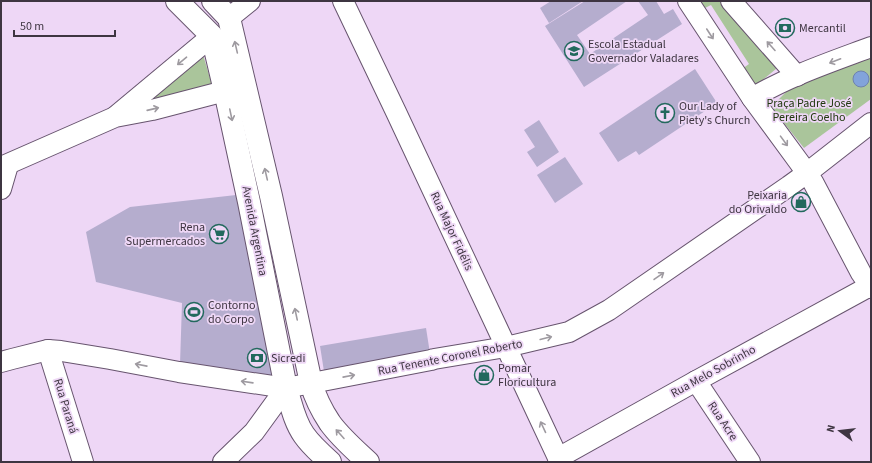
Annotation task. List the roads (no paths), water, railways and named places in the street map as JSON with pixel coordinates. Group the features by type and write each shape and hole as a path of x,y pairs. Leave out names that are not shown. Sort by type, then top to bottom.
{"main road":[{"path":"177,1 212,36"},
{"name":"Avenida Argentina","path":"213,1 229,18 271,196 315,397 330,423 368,462"},
{"name":"Avenida Argentina","path":"212,36 249,202 286,388 294,414 304,434 318,451 330,462"}],"street":[{"path":"229,18 250,1"},
{"name":"Rua Major Fidélis","path":"343,1 559,460"},
{"path":"688,1 752,98 807,172 868,279"},
{"path":"731,1 797,76"},
{"path":"115,118 212,36"},
{"path":"752,98 797,76 871,47"},
{"path":"1,189 4,166 115,118 225,91"},
{"path":"807,172 871,123"},
{"name":"Rua Tenente Coronel Roberto","path":"48,350 286,388 434,359 506,347 569,332 608,310 807,172"},
{"path":"249,202 271,196"},
{"name":"Rua Melo Sobrinho","path":"559,460 868,279"},
{"path":"1,362 48,350"},
{"name":"Rua Paraná","path":"48,350 83,462"},
{"name":"Rua Acre","path":"696,381 750,462"},
{"path":"222,462 254,432 286,388"},
{"path":"254,432 294,414"}],"water":[{"path":"858,71 864,71 869,76 867,85 864,87 858,87 853,82 853,76"}],"place":[{"name":"Mercantil","path":"785,28"},
{"name":"Escola Estadual Governador Valadares","path":"574,51"},
{"name":"Our Lady of Piety's Church","path":"665,113"},
{"name":"Peixaria do Orivaldo","path":"801,202"},
{"name":"Rena Supermercados","path":"219,234"},
{"name":"Contorno do Corpo","path":"194,312"},
{"name":"Sicredi","path":"257,358"},
{"name":"Pomar Floricultura","path":"484,375"}],"park label":[{"name":"Praça Padre José Pereira Coelho","path":"809,110"}]}
